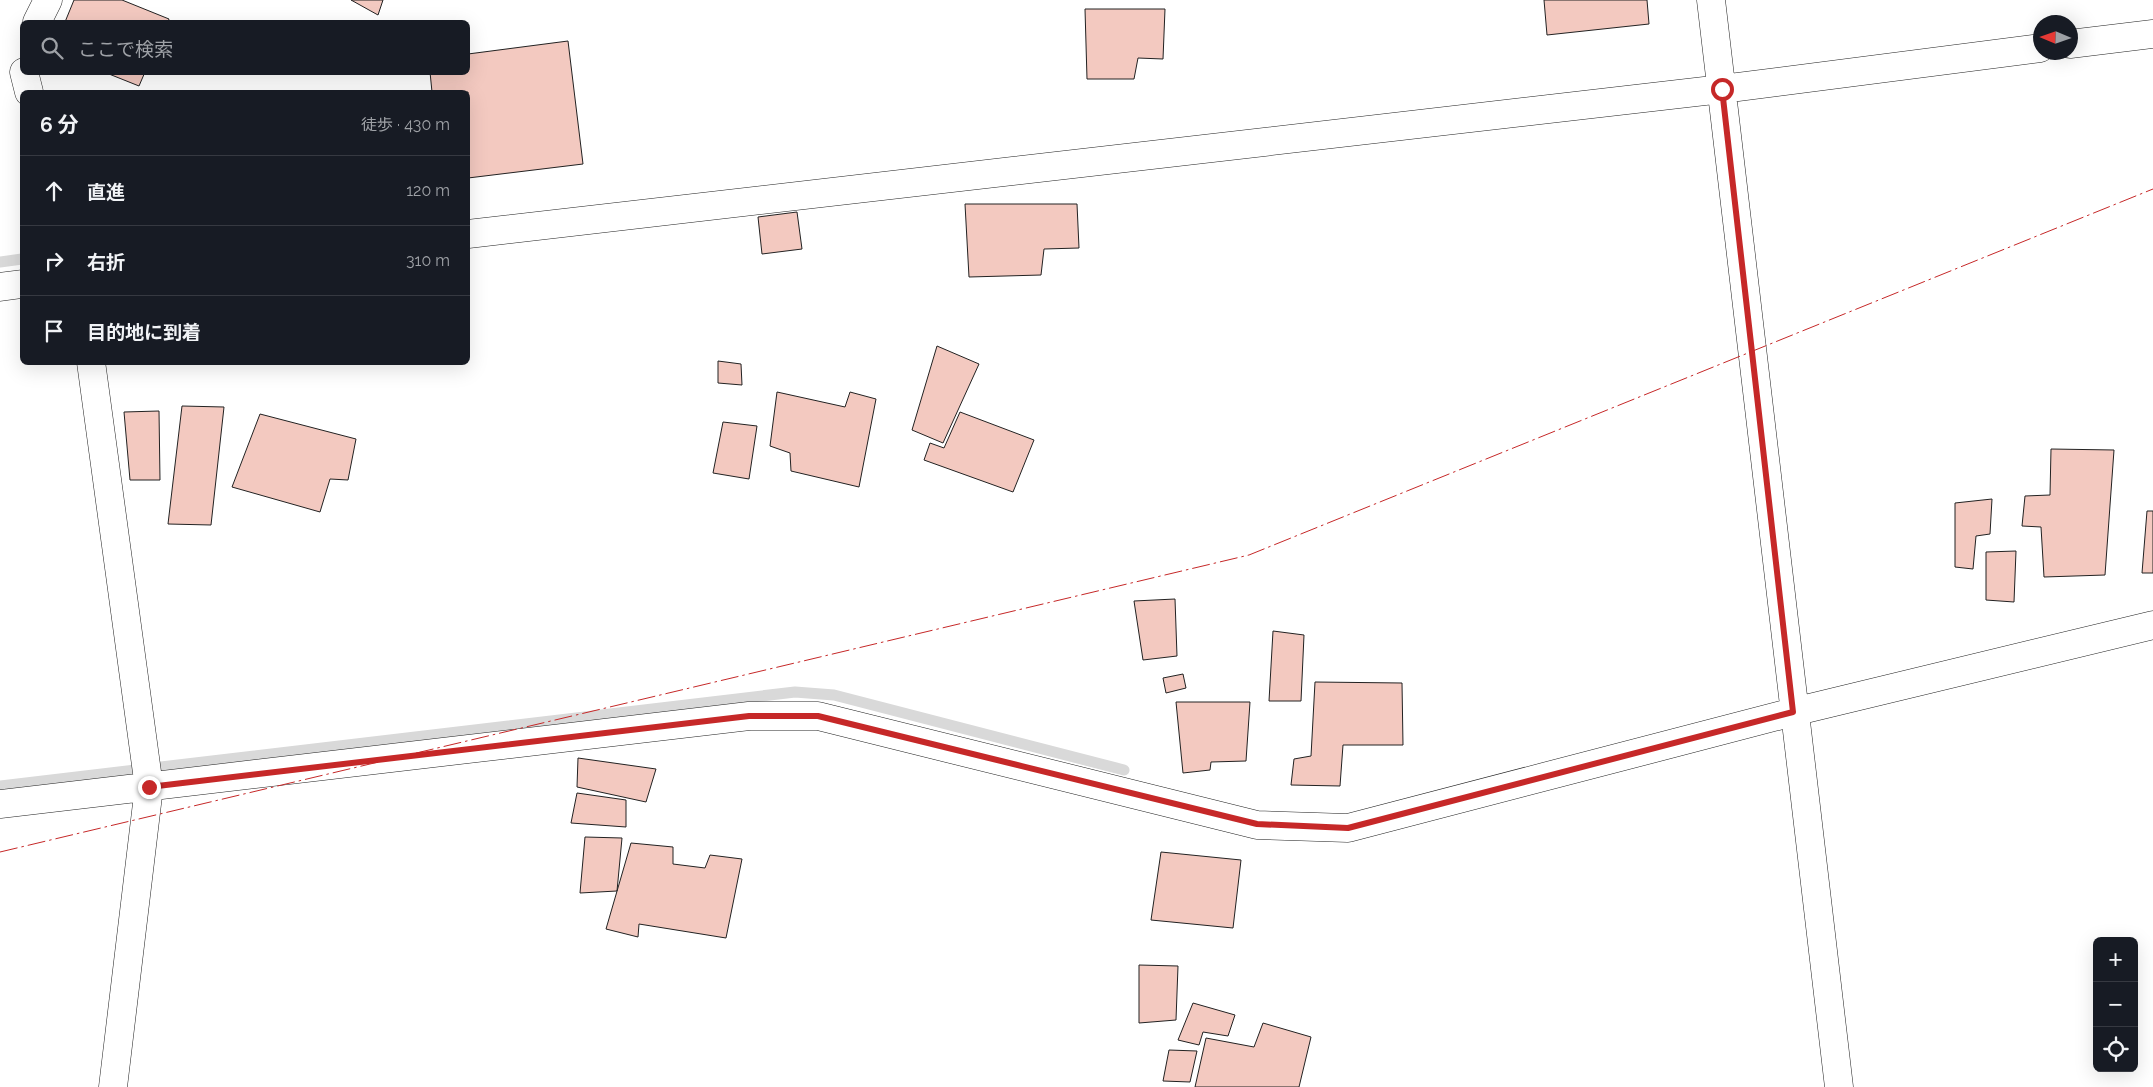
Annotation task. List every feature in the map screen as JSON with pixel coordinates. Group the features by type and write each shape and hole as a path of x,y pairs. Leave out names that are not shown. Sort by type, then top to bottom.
{"street":[{"path":"38,20 48,0"},
{"path":"1711,0 1793,712 1839,1087"},
{"path":"2078,43 2153,34"},
{"path":"470,234 1722,89 2033,49"},
{"path":"25,75 28,90"},
{"path":"0,287 20,284"},
{"path":"92,365 149,787 113,1087"},
{"path":"0,804 749,716 818,716 1257,824 1348,828 1793,712 2153,625"}],"building":[{"path":"74,0 122,0 169,19 169,20 66,20"},
{"path":"351,0 383,0 378,15"},
{"path":"1544,0 1647,0 1649,24 1547,35"},
{"path":"1085,9 1165,9 1163,59 1138,58 1134,79 1087,79"},
{"path":"568,41 583,164 470,178 470,90 432,90 430,75 470,75 470,54"},
{"path":"112,75 144,75 139,86"},
{"path":"965,204 1077,204 1079,248 1044,249 1041,275 969,277"},
{"path":"797,212 802,249 762,254 758,217"},
{"path":"937,346 979,364 943,443 912,430"},
{"path":"718,361 741,364 742,385 718,383"},
{"path":"777,392 845,407 850,392 876,399 859,487 791,471 790,453 770,446"},
{"path":"182,406 224,407 211,525 168,524"},
{"path":"159,411 160,480 130,480 124,412"},
{"path":"960,412 1034,440 1013,492 924,460 930,443 944,448"},
{"path":"260,414 356,439 348,480 330,479 320,512 232,487"},
{"path":"723,422 757,426 749,479 713,473"},
{"path":"2051,449 2114,450 2105,575 2044,577 2041,527 2022,526 2025,496 2050,495"},
{"path":"1992,499 1990,534 1976,536 1973,569 1955,567 1955,503"},
{"path":"2147,511 2153,511 2153,573 2142,573"},
{"path":"2016,551 2014,602 1986,600 1986,552"},
{"path":"1175,599 1177,656 1143,660 1134,601"},
{"path":"1273,631 1304,635 1301,701 1269,701"},
{"path":"1183,674 1186,688 1166,693 1163,678"},
{"path":"1315,682 1402,683 1403,745 1343,745 1340,786 1291,785 1294,759 1311,756"},
{"path":"1176,702 1250,702 1246,761 1211,762 1210,770 1183,773"},
{"path":"578,758 656,769 646,802 577,787"},
{"path":"577,793 626,800 626,827 571,823"},
{"path":"585,837 622,838 617,891 580,893"},
{"path":"631,843 673,847 673,864 705,868 710,855 742,859 726,938 639,924 638,937 606,929"},
{"path":"1161,852 1241,860 1233,928 1151,920"},
{"path":"1139,965 1178,966 1176,1020 1139,1023"},
{"path":"1193,1003 1235,1015 1228,1036 1203,1032 1199,1045 1178,1040"},
{"path":"1263,1023 1311,1037 1299,1087 1195,1087 1206,1038 1254,1047"},
{"path":"1169,1050 1197,1051 1190,1082 1163,1081"}],"waterway":[{"path":"0,262 20,259"},
{"path":"0,786 795,692 834,695 1124,770"}],"power":[{"path":"0,852 1249,555 2153,189"}],"route":[{"path":"149,787 749,716 818,716 1257,824 1348,828 1793,712 1722,89"}]}
